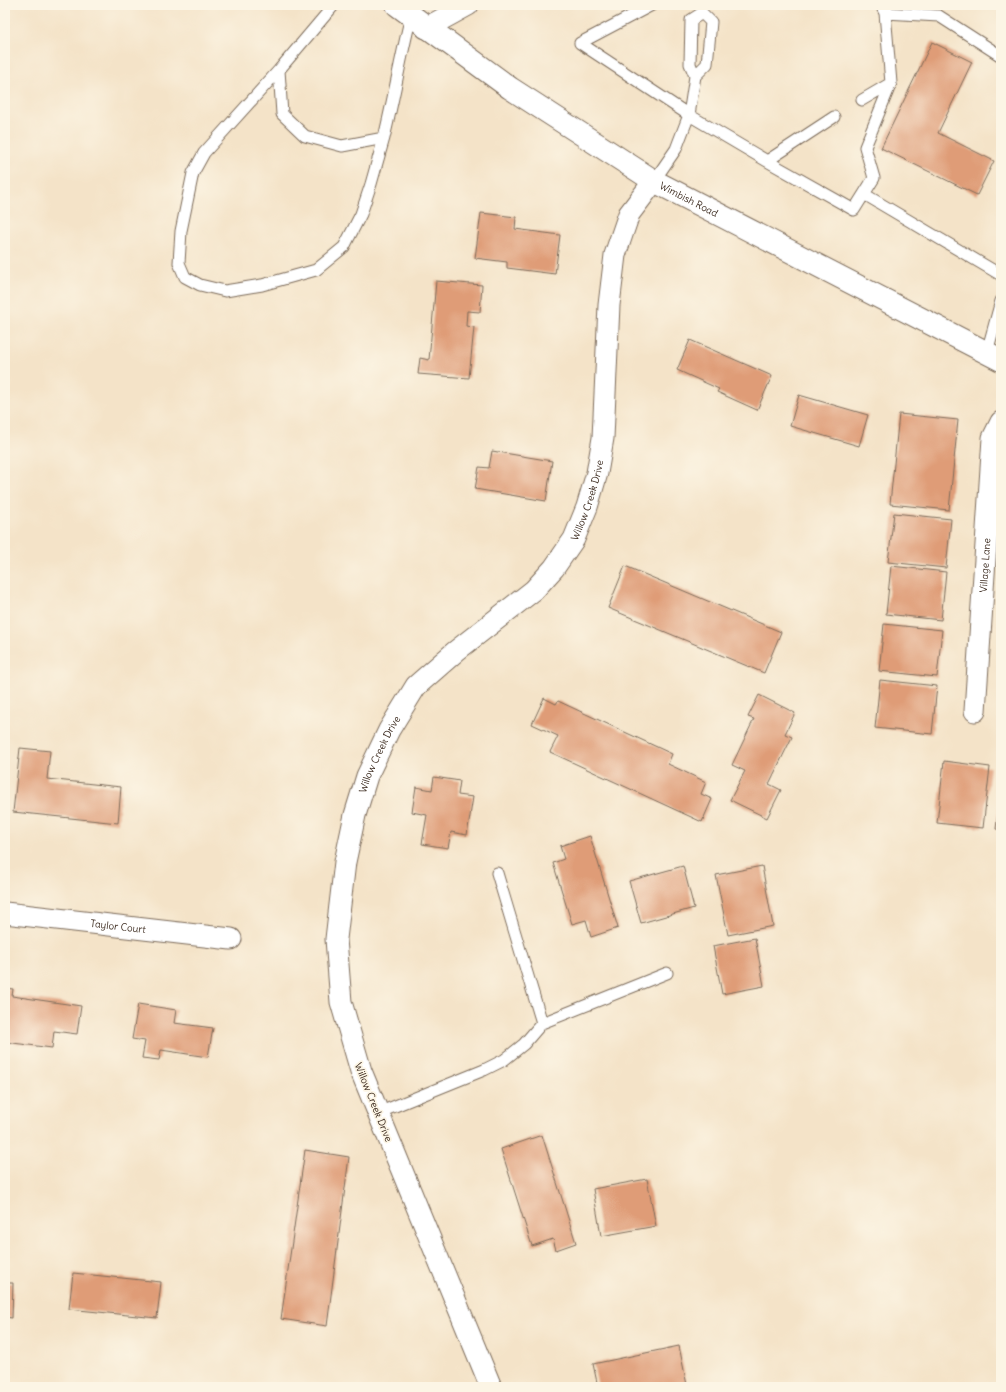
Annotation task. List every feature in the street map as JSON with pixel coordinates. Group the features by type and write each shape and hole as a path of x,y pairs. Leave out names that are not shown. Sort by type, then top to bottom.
{"street":[{"path":"411,16 468,5"},
{"name":"Wimbish Road","path":"411,16 510,88 654,181 994,356"},
{"name":"Willow Creek Drive","path":"491,1387 361,1071 341,1002 336,939 345,862 355,815 367,776 389,730 416,686 456,650 534,590 554,568 574,539 587,506 597,473 603,438 609,305 615,256 629,214 654,181"},
{"name":"Village Lane","path":"975,711 992,438 1001,422"},
{"name":"Taylor Court","path":"5,913 231,939"}],"lane":[{"path":"334,5 279,70 204,153 193,173 181,230 179,263 185,277 200,285 225,291 262,285 316,270 344,247 361,214 371,184 384,138 411,16"},
{"path":"652,5 580,44 689,115 854,210 874,178 865,147 891,82 883,9 939,16 1001,56"},
{"path":"654,181 676,149 689,115 695,76 690,64 691,20 703,9 711,22 708,64 695,76"},
{"path":"279,70 282,114 305,136 342,146 384,138"},
{"path":"862,100 891,82"},
{"path":"767,161 834,117"},
{"path":"864,194 1001,275"},
{"path":"994,356 1001,301"},
{"path":"497,873 542,1023"},
{"path":"378,1113 484,1070 504,1060 524,1044 542,1023 667,973"}],"building":[{"path":"932,42 972,62 938,133 994,161 977,195 881,148"},
{"path":"481,213 516,217 515,229 560,235 555,274 507,268 507,262 475,258"},
{"path":"436,281 482,285 480,312 467,311 466,326 474,327 469,378 418,374 420,358 429,360"},
{"path":"690,340 772,376 757,410 717,392 719,389 677,370"},
{"path":"799,395 868,415 859,446 790,426"},
{"path":"899,414 958,420 949,510 890,504"},
{"path":"492,451 552,461 546,501 475,489 479,467 489,468"},
{"path":"894,513 951,519 946,568 888,562"},
{"path":"625,566 781,632 764,673 608,608"},
{"path":"891,566 946,572 941,620 886,614"},
{"path":"884,624 942,630 937,677 879,671"},
{"path":"880,680 937,686 932,734 875,728"},
{"path":"759,695 795,713 785,734 792,737 769,784 781,790 767,818 730,800 745,771 732,765 754,719 748,717"},
{"path":"544,698 556,704 558,701 672,754 668,764 706,782 701,794 712,799 702,822 550,752 558,736 532,724"},
{"path":"20,748 50,751 47,779 121,787 118,823 13,812"},
{"path":"944,761 990,767 983,828 937,823"},
{"path":"434,777 460,781 458,795 473,797 467,835 451,832 448,848 422,844 427,815 412,812 416,787 432,790"},
{"path":"1001,795 1001,830 996,829"},
{"path":"590,836 618,928 591,937 586,920 572,924 553,863 564,859 560,846"},
{"path":"683,866 694,908 641,923 629,881"},
{"path":"762,866 773,926 728,935 716,875"},
{"path":"755,938 764,986 722,994 713,946"},
{"path":"5,988 13,989 12,996 81,1006 77,1034 54,1031 52,1048 5,1042"},
{"path":"138,1004 176,1010 174,1023 213,1028 208,1057 161,1050 159,1060 142,1058 145,1041 132,1039"},
{"path":"542,1135 576,1243 556,1250 553,1239 532,1246 501,1149"},
{"path":"305,1150 349,1157 327,1326 281,1319"},
{"path":"647,1179 656,1226 601,1236 593,1189"},
{"path":"73,1273 161,1282 157,1318 69,1309"},
{"path":"5,1283 13,1283 12,1318 5,1317"},
{"path":"679,1346 687,1385 677,1387 598,1387 593,1364"}]}
